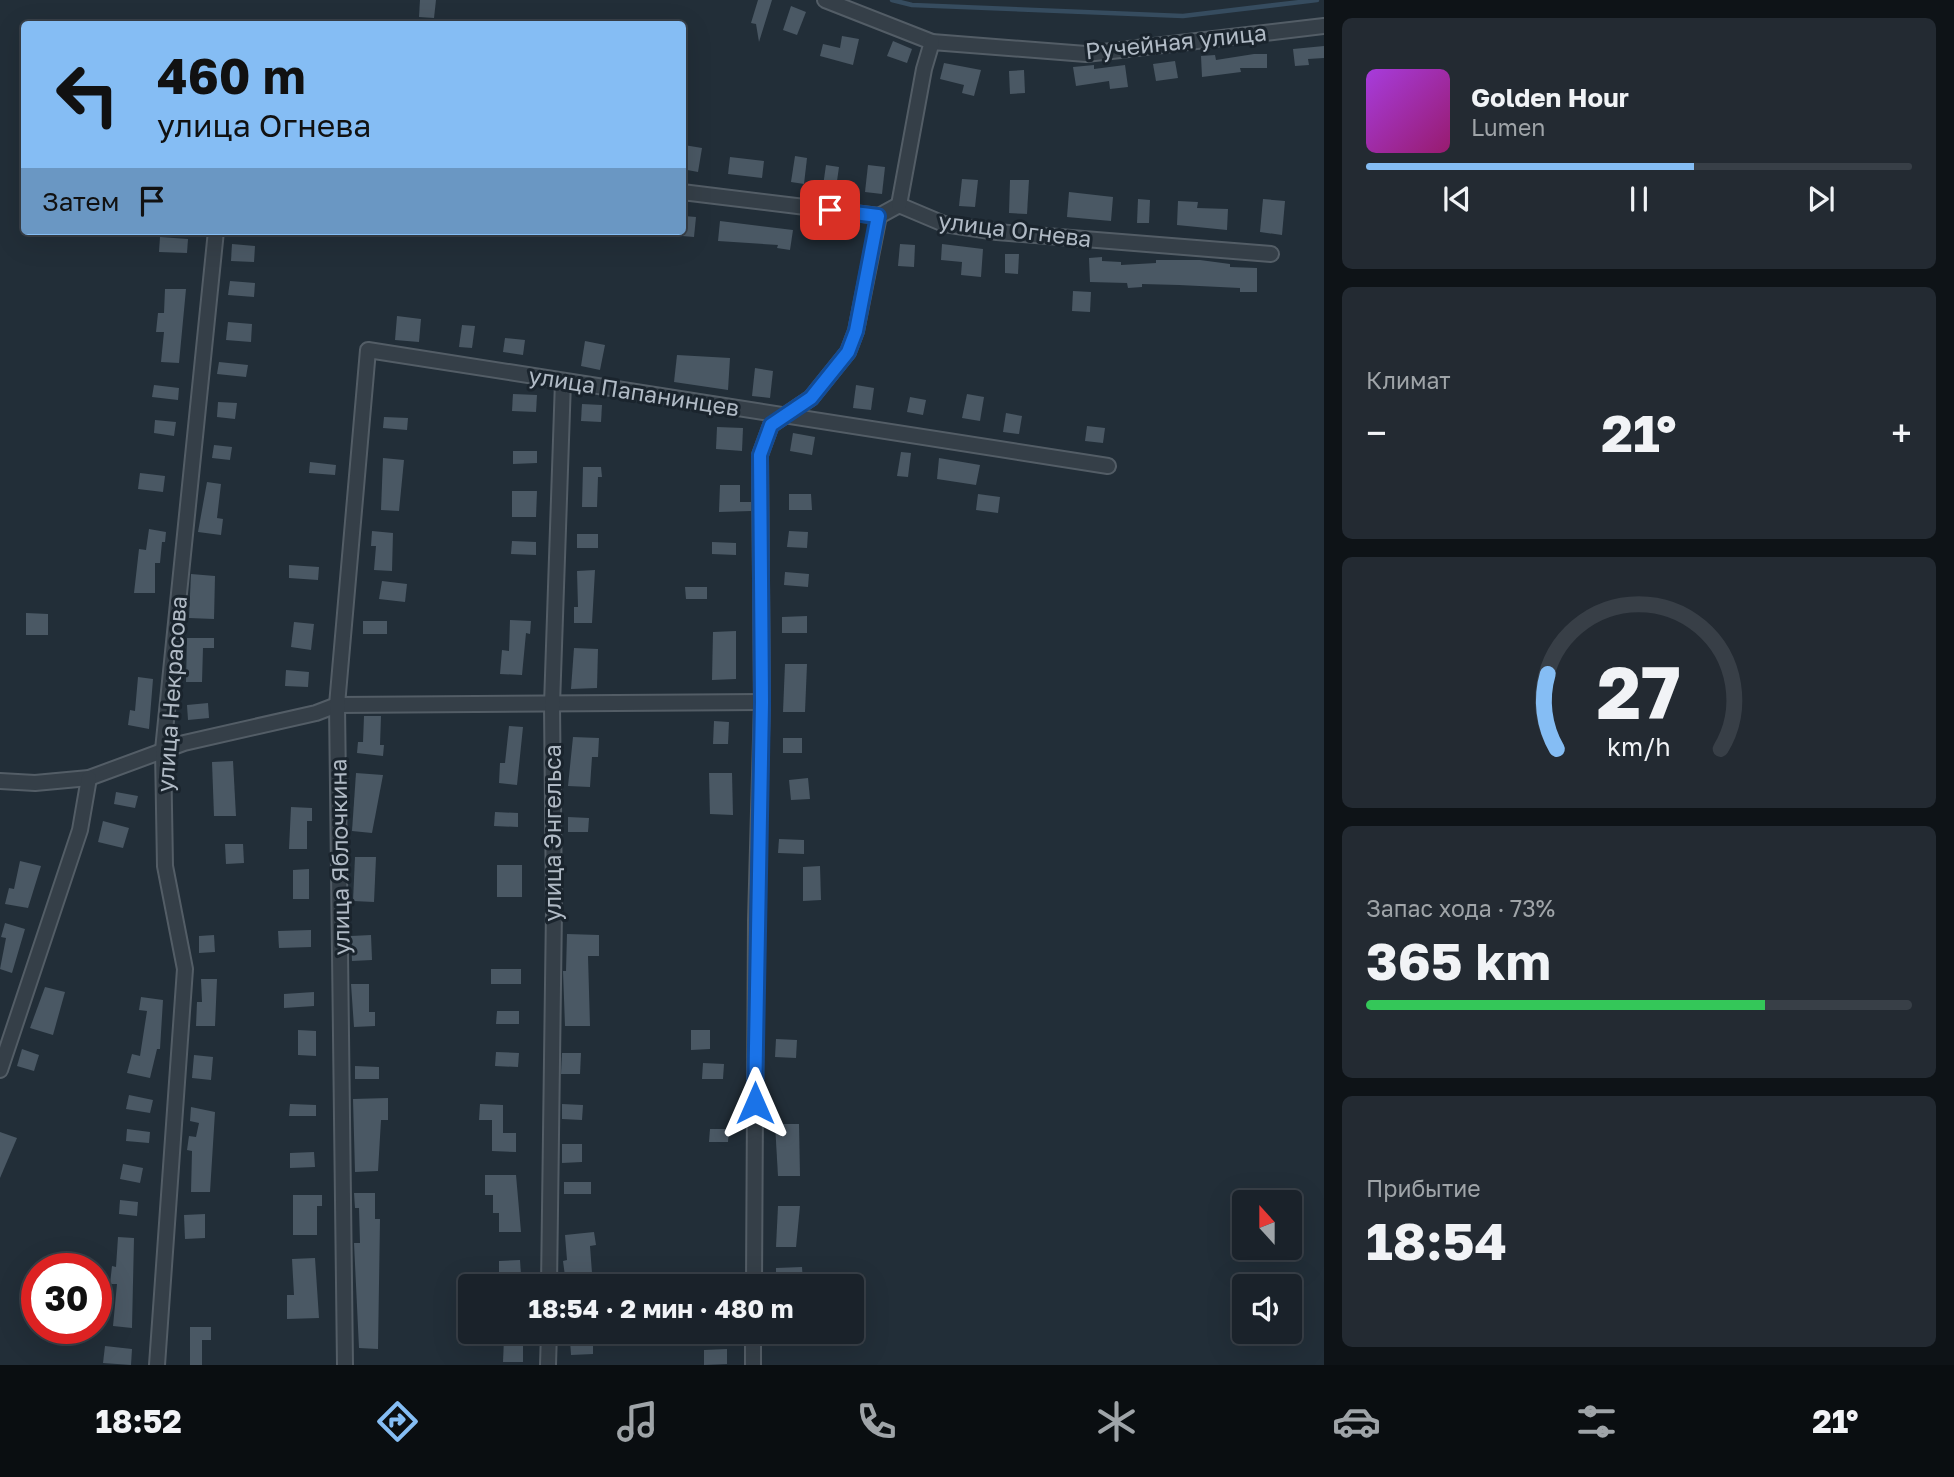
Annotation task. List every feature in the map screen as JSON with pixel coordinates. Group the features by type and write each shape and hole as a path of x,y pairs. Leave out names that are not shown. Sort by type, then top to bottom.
{"street":[{"name":"Ручейная улица","path":"825,0 932,42 1086,54 1324,26"},
{"path":"686,192 878,216 899,205 924,69 932,42"},
{"name":"улица Огнева","path":"899,205 944,224 997,232 1271,254"},
{"path":"754,1274 756,920 762,702 758,472 768,432 783,415 811,398 848,352 856,331 878,216"},
{"name":"улица Некрасова","path":"157,1365 185,969 165,866 163,751 216,235"},
{"name":"улица Папанинцев","path":"368,351 1108,466"},
{"name":"улица Яблочкина","path":"345,1365 337,705 368,351"},
{"name":"улица Энгельса","path":"549,1274 554,909 552,705 563,381"},
{"path":"0,781 35,783 89,778 163,751 316,713 337,705 762,702"},
{"path":"0,1070 80,830 89,778"},
{"path":"548,1365 549,1344"},
{"path":"753,1344 753,1365"}],"building":[{"path":"420,0 436,0 434,18 419,17"},
{"path":"758,0 772,0 759,42 756,24 751,23"},
{"path":"791,6 806,12 797,35 783,30"},
{"path":"842,36 859,39 853,65 820,56 823,44 840,48"},
{"path":"893,41 912,49 907,63 887,56"},
{"path":"1324,46 1324,58 1308,59 1309,65 1295,66 1293,49"},
{"path":"1267,54 1267,68 1240,68 1241,72 1202,77 1201,56 1215,55 1216,60"},
{"path":"1175,61 1178,78 1156,81 1153,64"},
{"path":"944,63 981,70 974,96 962,93 964,85 940,79"},
{"path":"1094,65 1094,69 1125,65 1128,87 1110,89 1109,81 1076,86 1073,67"},
{"path":"1024,70 1025,93 1010,94 1009,71"},
{"path":"686,145 702,148 698,172 686,170"},
{"path":"795,156 807,158 804,184 791,182"},
{"path":"730,157 764,161 762,178 728,174"},
{"path":"826,165 839,167 836,188 823,186"},
{"path":"868,165 885,167 882,194 865,192"},
{"path":"962,179 978,180 975,207 959,206"},
{"path":"1010,180 1029,180 1027,214 1009,213"},
{"path":"1069,192 1113,197 1111,221 1067,217"},
{"path":"1138,199 1150,200 1149,223 1137,223"},
{"path":"1263,199 1285,201 1282,235 1260,232"},
{"path":"1178,201 1198,202 1197,208 1228,209 1227,230 1177,225"},
{"path":"686,216 696,217 694,237 682,236 686,235"},
{"path":"720,221 793,230 790,250 777,248 778,245 718,241"},
{"path":"160,237 188,239 187,253 159,252"},
{"path":"232,244 255,246 254,262 231,261"},
{"path":"900,244 915,245 914,267 898,266"},
{"path":"942,244 983,249 981,277 961,275 962,262 941,260"},
{"path":"1005,254 1019,254 1018,274 1005,273"},
{"path":"1102,257 1102,261 1121,262 1121,265 1156,263 1156,260 1200,260 1230,264 1230,267 1257,268 1257,292 1240,292 1240,288 1179,285 1142,284 1142,287 1128,288 1127,283 1090,282 1089,258"},
{"path":"230,281 255,283 254,297 228,295"},
{"path":"165,289 186,289 179,363 161,362 164,332 156,332 158,313 164,313"},
{"path":"1073,291 1091,292 1090,312 1072,311"},
{"path":"397,316 421,319 419,342 395,340"},
{"path":"228,322 252,324 251,342 226,340"},
{"path":"462,325 475,326 472,348 459,347"},
{"path":"505,338 525,340 523,355 503,352"},
{"path":"585,341 605,345 600,370 581,366"},
{"path":"677,355 730,358 728,390 674,382"},
{"path":"219,362 248,365 246,377 217,374"},
{"path":"755,368 773,371 770,398 752,396"},
{"path":"154,385 179,388 178,400 152,397"},
{"path":"856,385 874,388 871,410 853,408"},
{"path":"513,394 537,395 536,412 512,411"},
{"path":"967,394 984,397 980,421 962,418"},
{"path":"910,397 926,400 923,415 907,412"},
{"path":"218,402 237,403 235,419 217,417"},
{"path":"582,404 602,405 601,422 581,421"},
{"path":"1006,413 1022,416 1019,434 1003,432"},
{"path":"384,417 408,418 407,430 383,428"},
{"path":"155,420 176,422 174,436 154,433"},
{"path":"1087,426 1105,428 1103,443 1085,441"},
{"path":"717,427 743,428 742,451 716,449"},
{"path":"793,433 815,437 812,455 790,451"},
{"path":"214,445 232,447 230,460 212,458"},
{"path":"513,451 537,451 537,463 513,464"},
{"path":"901,452 911,453 908,477 897,476"},
{"path":"383,458 404,460 399,511 381,510"},
{"path":"939,458 980,465 976,485 937,479"},
{"path":"310,462 336,465 335,475 309,473"},
{"path":"583,467 601,467 597,507 582,507"},
{"path":"140,473 165,476 163,492 138,489"},
{"path":"207,482 221,484 217,518 223,519 221,535 198,532"},
{"path":"720,485 740,485 740,502 751,502 751,511 719,512"},
{"path":"512,491 537,491 536,517 512,517"},
{"path":"789,494 811,494 812,510 789,510"},
{"path":"978,494 1000,497 998,513 976,510"},
{"path":"149,529 166,532 160,563 155,563 155,593 134,593 139,549 146,550"},
{"path":"372,531 393,533 392,571 374,570 376,546 371,546"},
{"path":"789,531 808,532 807,548 787,547"},
{"path":"577,534 598,534 598,548 577,548"},
{"path":"512,541 536,542 536,555 511,554"},
{"path":"712,542 736,543 736,555 712,554"},
{"path":"289,565 319,567 318,580 289,578"},
{"path":"595,570 592,623 574,623 574,607 578,607 577,571"},
{"path":"785,572 809,574 808,587 784,585"},
{"path":"191,574 215,576 214,619 189,618"},
{"path":"382,581 407,584 405,602 379,599"},
{"path":"685,587 707,587 707,599 686,599"},
{"path":"26,613 48,614 48,635 26,635"},
{"path":"807,616 807,633 782,633 782,617"},
{"path":"510,620 531,621 530,634 526,633 522,675 500,674 502,650 509,651"},
{"path":"363,621 387,621 387,634 363,634"},
{"path":"294,622 314,624 311,650 291,647"},
{"path":"736,631 736,679 712,680 713,632"},
{"path":"187,638 214,638 214,648 203,648 202,682 186,682"},
{"path":"574,648 598,649 597,688 571,689"},
{"path":"785,664 807,664 805,712 783,712"},
{"path":"286,670 309,672 308,687 285,686"},
{"path":"138,677 153,679 149,729 128,725 130,710 135,711"},
{"path":"208,703 209,718 188,720 187,705"},
{"path":"364,716 381,716 380,745 384,745 383,756 357,753 358,742 363,742"},
{"path":"714,721 729,722 728,744 713,744"},
{"path":"509,726 523,727 517,785 499,783 500,763 505,763"},
{"path":"573,737 599,738 598,757 592,757 590,787 568,786"},
{"path":"783,738 802,738 802,753 783,753"},
{"path":"233,761 236,816 214,816 212,762"},
{"path":"356,773 383,775 372,833 352,831"},
{"path":"709,773 732,773 733,815 710,814"},
{"path":"808,778 810,799 791,800 789,780"},
{"path":"116,792 138,796 135,808 114,804"},
{"path":"291,807 312,808 312,821 307,821 307,849 289,849"},
{"path":"495,812 518,813 518,827 494,826"},
{"path":"568,817 589,818 588,832 568,832"},
{"path":"103,821 129,828 123,848 98,842"},
{"path":"779,839 804,840 804,854 778,853"},
{"path":"225,844 243,844 244,863 226,864"},
{"path":"355,857 376,857 374,902 353,901"},
{"path":"20,861 41,866 28,908 5,904 9,888 14,889"},
{"path":"497,865 522,865 522,897 497,897"},
{"path":"820,866 821,900 803,901 803,867"},
{"path":"309,869 309,899 293,899 293,870"},
{"path":"5,923 25,929 12,973 0,969 6,938 1,937"},
{"path":"311,930 311,947 279,948 278,931"},
{"path":"567,934 599,935 599,956 588,956 590,1026 565,1026 563,971 566,971"},
{"path":"214,935 215,952 199,953 199,936"},
{"path":"371,935 372,960 352,961 351,936"},
{"path":"491,969 521,969 521,984 491,984"},
{"path":"201,979 217,979 215,1026 196,1026 197,1002 202,1002"},
{"path":"351,984 369,984 369,1012 375,1012 375,1026 354,1027"},
{"path":"45,987 65,992 53,1035 30,1028"},
{"path":"314,992 314,1006 284,1008 284,994"},
{"path":"141,997 163,1000 160,1049 157,1049 150,1078 127,1073 132,1054 140,1056 147,1011 139,1010"},
{"path":"497,1011 519,1011 519,1024 496,1024"},
{"path":"298,1030 316,1031 316,1056 298,1055"},
{"path":"691,1030 710,1030 710,1049 691,1050"},
{"path":"776,1039 797,1040 796,1058 775,1057"},
{"path":"22,1049 39,1055 34,1071 17,1066"},
{"path":"496,1052 519,1053 518,1067 495,1066"},
{"path":"562,1053 581,1053 580,1074 561,1074"},
{"path":"194,1055 213,1057 211,1080 192,1078"},
{"path":"703,1063 724,1064 723,1079 702,1079"},
{"path":"355,1066 379,1067 379,1079 355,1079"},
{"path":"129,1095 153,1100 150,1113 126,1109"},
{"path":"388,1098 388,1120 381,1120 378,1171 355,1172 353,1099"},
{"path":"290,1104 316,1105 316,1116 289,1116"},
{"path":"480,1104 503,1105 503,1133 516,1133 516,1152 492,1151 492,1120 479,1120"},
{"path":"562,1104 583,1105 582,1120 562,1119"},
{"path":"191,1107 215,1112 210,1192 191,1192 192,1151 187,1150 189,1136 196,1137 199,1123 190,1121"},
{"path":"775,1124 799,1124 800,1176 778,1176"},
{"path":"127,1129 150,1132 149,1143 126,1141"},
{"path":"710,1129 729,1129 728,1142 709,1142"},
{"path":"0,1132 17,1138 0,1178"},
{"path":"562,1144 582,1144 582,1162 562,1163"},
{"path":"314,1152 315,1167 290,1168 290,1153"},
{"path":"123,1164 143,1168 140,1183 120,1179"},
{"path":"485,1175 516,1175 521,1232 499,1232 499,1213 493,1213 493,1195 485,1195"},
{"path":"564,1182 591,1182 591,1194 564,1194"},
{"path":"354,1193 375,1193 375,1219 380,1219 378,1349 359,1348 354,1243 360,1243 359,1208 355,1208"},
{"path":"293,1195 322,1195 322,1206 317,1206 317,1235 293,1235"},
{"path":"120,1200 138,1202 137,1216 119,1214"},
{"path":"778,1206 800,1206 796,1247 776,1247"},
{"path":"205,1214 205,1238 185,1239 184,1215"},
{"path":"594,1232 596,1245 590,1246 592,1273 565,1274 563,1261 567,1260 565,1235"},
{"path":"118,1237 134,1238 132,1328 113,1326 117,1284 112,1284 112,1266 116,1267"},
{"path":"315,1258 319,1318 287,1319 287,1295 294,1295 292,1259"},
{"path":"520,1260 521,1274 499,1274 499,1261"},
{"path":"802,1267 802,1274 776,1274 776,1268"},
{"path":"190,1327 211,1327 211,1340 202,1340 202,1365 190,1365"},
{"path":"504,1344 523,1344 523,1362 503,1362"},
{"path":"570,1344 593,1344 593,1354 571,1355"},
{"path":"105,1346 132,1349 131,1365 103,1363"},
{"path":"727,1349 727,1364 704,1365 704,1350"}],"waterway":[{"path":"892,0 912,5 1183,16 1317,0"}],"route":[{"path":"755,1103 756,920 762,702 758,472 760,455 771,425 811,398 824,384 848,352 856,331 878,216 830,210"}]}
